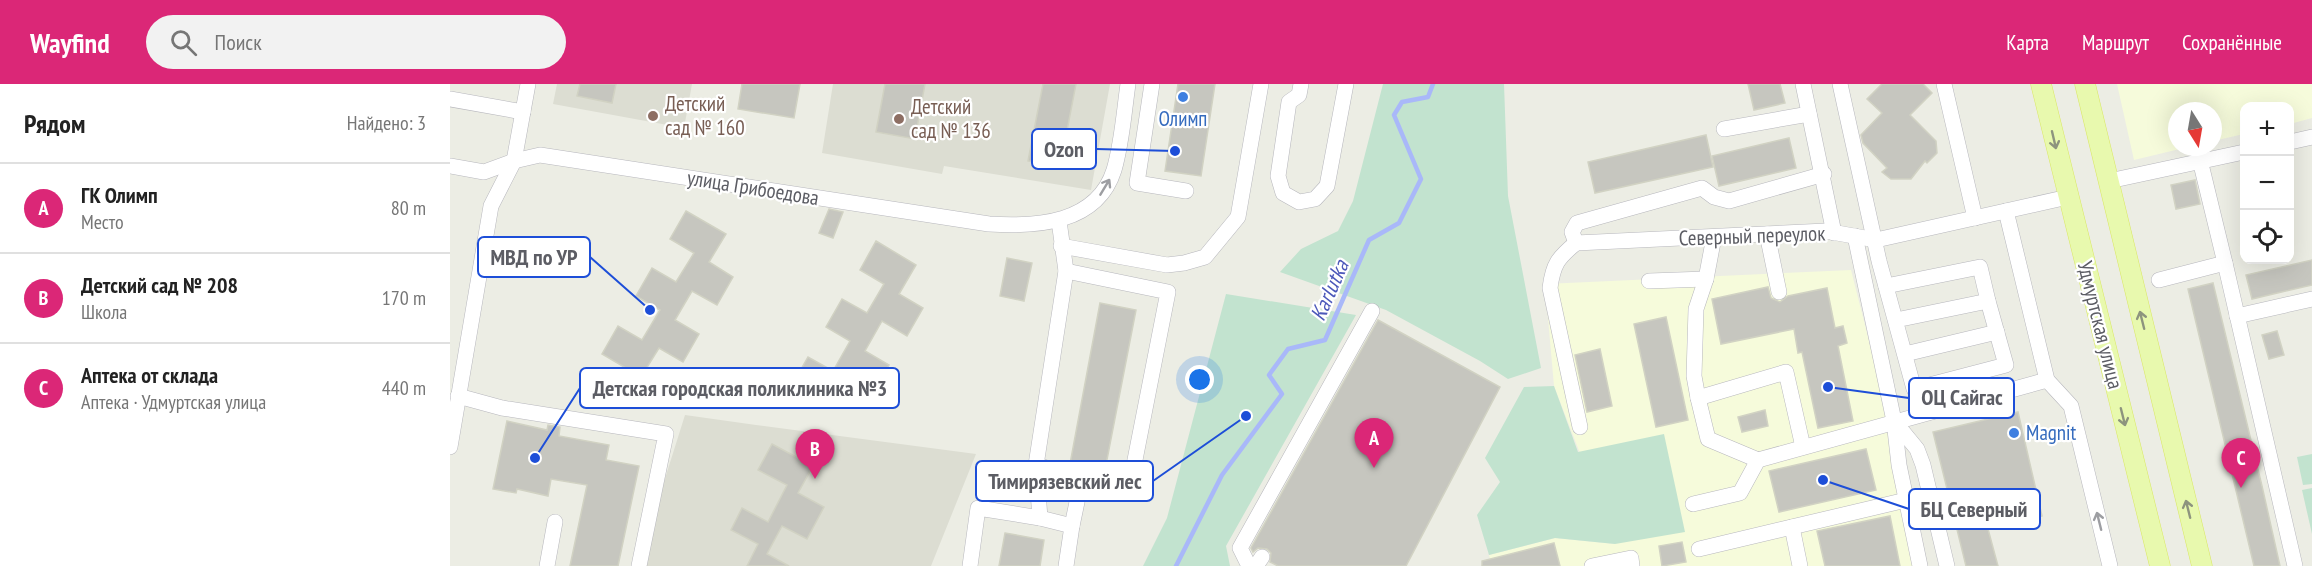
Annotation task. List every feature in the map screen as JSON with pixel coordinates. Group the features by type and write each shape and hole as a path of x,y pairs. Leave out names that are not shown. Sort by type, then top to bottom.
{"main road":[{"name":"Удмуртская улица","path":"2041,84 2160,566"},
{"name":"Удмуртская улица","path":"2085,84 2202,566"}],"street":[{"path":"450,447 491,206 514,161 528,84"},
{"name":"улица Грибоедова","path":"450,166 484,172 514,161 540,155 989,224 1018,226 1059,221 1087,208 1101,195 1114,169 1128,84"},
{"path":"1152,84 1137,183 1186,191"},
{"path":"1061,246 1167,264 1184,263 1205,257 1238,217 1261,84"},
{"path":"1301,84 1299,95 1289,102 1278,176 1283,193 1299,202 1315,199 1327,186 1346,84"},
{"path":"1803,84 1824,174 1834,233"},
{"path":"1840,84 1886,286 1914,389 2006,365 1980,267 1886,286"},
{"path":"1944,84 1975,218"},
{"path":"450,99 523,112"},
{"path":"1724,129 1809,114"},
{"path":"2294,141 2312,137"},
{"path":"2109,181 2199,159 2240,153"},
{"path":"2199,159 2295,566"},
{"path":"1580,427 1550,288 1553,269 1562,255 1576,243 1572,232 1577,223 1702,188 1714,197 1730,201 1824,174"},
{"name":"Северный переулок","path":"1576,243 1834,233 1876,240 2068,197"},
{"path":"2006,211 2046,380 2071,406 2110,566"},
{"path":"1040,518 1036,465 1066,272 1059,221"},
{"path":"1767,234 1779,292"},
{"path":"1855,236 1894,421 1906,500 1920,566"},
{"path":"1714,237 1706,279 1696,309 1694,376 1708,439 1758,460 2046,380"},
{"path":"2159,280 2225,263"},
{"path":"1162,291 1167,264"},
{"path":"1036,465 1107,484 1123,483 1133,470 1167,292 1066,272"},
{"path":"1649,281 1706,279"},
{"path":"2237,316 2312,299"},
{"path":"1896,320 1988,301"},
{"path":"1256,563 1240,548 1372,311"},
{"path":"1905,354 1997,332"},
{"path":"1698,398 1786,372 1803,447"},
{"path":"458,396 502,408 666,434 639,566"},
{"path":"1894,421 1917,449 1923,465 1947,566"},
{"path":"1693,504 1740,493 1758,460"},
{"path":"1066,566 1082,478"},
{"path":"1699,549 1906,500"},
{"path":"970,566 978,508 1040,518 1072,526"},
{"path":"547,566 555,522"},
{"path":"1792,527 1800,566"},
{"path":"1592,566 1631,558 1632,566"}],"shaded area":[{"name":"Детский сад № 160","path":"557,84 692,84 684,128 553,104"},
{"path":"833,84 1110,84 1091,190 944,166 942,174 822,153"},
{"path":"1383,84 1504,84 1508,196 1541,368 1508,379 1480,361 1386,310 1280,272 1301,249 1338,231 1353,201"},
{"path":"2117,84 2312,84 2312,118 2294,123 2294,102 2240,102 2240,135 2222,139 2222,102 2168,102 2168,152 2134,160"},
{"path":"1851,270 1926,566 1492,566 1489,555 1555,538 1615,544 1554,386 1545,284"},
{"path":"1226,294 1356,315 1226,546 1230,566 1143,566 1167,518"},
{"path":"1554,386 1578,452 1664,434 1685,532 1615,544 1555,538 1489,555 1477,515 1500,482 1485,458 1524,387"},
{"path":"685,415 976,454 931,566 645,566 657,504"},
{"path":"2312,454 2312,484 2303,485 2297,457"},
{"path":"2312,488 2312,534 2302,490"}],"building":[{"path":"580,84 616,84 612,103 577,96"},
{"path":"742,84 800,84 794,118 738,109"},
{"path":"885,84 925,84 915,139 876,132"},
{"path":"1043,84 1076,84 1060,167 1028,161"},
{"path":"1178,84 1215,84 1201,176 1165,171"},
{"path":"1748,84 1780,84 1785,103 1754,110"},
{"path":"1882,84 1923,84 1932,93 1910,115 1936,141 1937,153 1927,163 1925,161 1911,179 1891,179 1882,172 1887,168 1863,143 1861,135 1882,113 1867,99"},
{"path":"1706,135 1713,167 1595,193 1588,162"},
{"path":"1789,138 1796,168 1719,186 1712,156"},
{"path":"2195,180 2200,204 2176,209 2171,185"},
{"path":"829,209 843,212 833,238 819,233"},
{"path":"686,211 726,234 709,262 733,277 717,305 692,291 675,320 699,334 683,362 659,348 641,377 602,354 618,326 642,340 660,310 636,296 652,268 676,282 694,253 670,239"},
{"path":"876,241 916,265 899,294 923,308 907,336 882,321 865,351 889,365 873,393 849,379 831,408 792,385 808,357 833,371 850,341 826,327 842,299 867,313 884,284 860,270"},
{"path":"1007,258 1032,263 1024,301 1000,296"},
{"path":"2312,260 2312,285 2252,299 2246,275"},
{"path":"2213,283 2280,566 2254,566 2188,289"},
{"path":"1768,287 1771,298 1780,302 1788,296 1827,288 1835,328 1843,326 1847,343 1838,346 1853,421 1818,428 1802,352 1798,353 1794,329 1721,344 1712,299"},
{"path":"1100,303 1136,310 1105,470 1070,464"},
{"path":"1666,317 1688,420 1656,427 1634,324"},
{"path":"1378,320 1500,387 1406,566 1278,566 1270,562 1271,553 1267,549 1258,548 1253,552 1251,548"},
{"path":"2277,331 2284,355 2269,359 2262,335"},
{"path":"1600,349 1612,406 1587,412 1575,355"},
{"path":"1765,410 1768,426 1742,432 1738,417"},
{"path":"2018,412 2042,516 1988,529 1998,566 1966,566 1933,432"},
{"path":"507,421 547,430 548,425 560,427 559,436 609,445 606,460 639,466 618,566 570,566 587,485 551,479 548,496 517,489 516,493 493,489"},
{"path":"772,444 813,466 798,493 824,507 807,539 782,526 767,554 789,566 747,566 758,544 731,530 742,508 768,522 787,485 758,470"},
{"path":"1866,449 1876,490 1779,512 1769,471"},
{"path":"1890,516 1900,566 1825,566 1817,531"},
{"path":"1005,533 1044,540 1040,566 999,566"},
{"path":"1682,542 1686,562 1662,566 1659,546"},
{"path":"1554,543 1560,566 1482,566 1482,561"}],"waterway":[{"name":"Karlutka","path":"1176,566 1222,475 1282,394 1269,375 1288,349 1325,340 1369,240 1399,223 1421,179 1394,115 1402,102 1428,97 1433,84"}],"place":[{"name":"Олимп","path":"1183,97"},
{"name":"Детский сад № 160","path":"653,116"},
{"name":"Детский сад № 136","path":"899,119"},
{"name":"Ozon","path":"1175,151"},
{"name":"МВД по УР","path":"650,310"},
{"name":"ОЦ Сайгас","path":"1828,387"},
{"name":"Тимирязевский лес","path":"1246,416"},
{"name":"Magnit","path":"2014,433"},
{"name":"Детская городская поликлиника №3","path":"535,458"},
{"name":"ГК Олимп","path":"1374,468"},
{"name":"Детский сад № 208","path":"815,479"},
{"name":"БЦ Северный","path":"1823,480"},
{"name":"Аптека от склада","path":"2241,488"}]}
